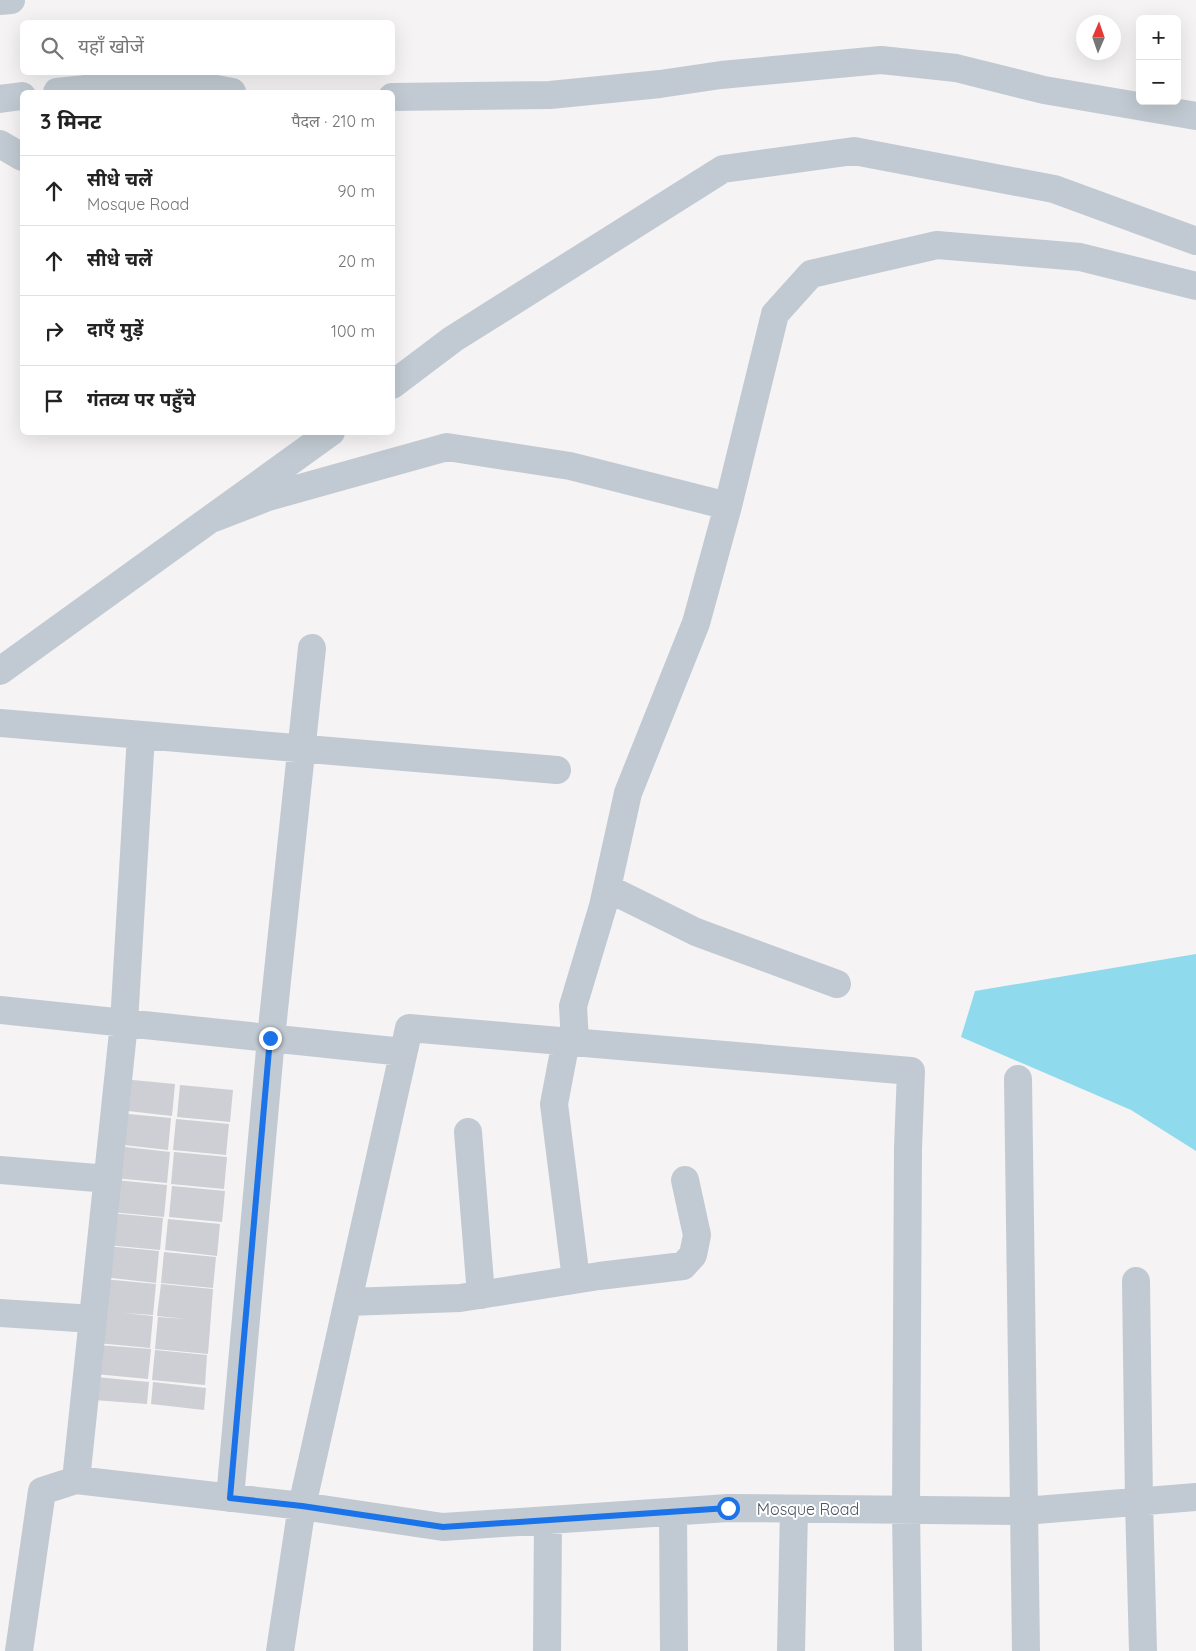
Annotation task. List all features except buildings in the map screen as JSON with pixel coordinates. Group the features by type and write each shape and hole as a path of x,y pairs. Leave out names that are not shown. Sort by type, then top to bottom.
{"street":[{"path":"0,1 11,0"},
{"path":"395,96 550,95 660,84 731,74 881,60 956,68 1044,90 1196,116"},
{"path":"76,90 143,83 195,85 221,90"},
{"path":"0,99 20,96"},
{"path":"0,144 20,156"},
{"path":"395,383 453,340 723,169 854,151 1054,189 1196,241"},
{"path":"576,1279 554,1104 570,1042 573,1006 603,906 628,792 696,623 728,506 775,314 811,274 937,245 1080,257 1196,286"},
{"path":"0,671 214,518 326,435"},
{"path":"214,518 268,497 447,447 570,466 728,506"},
{"path":"230,1498 270,1038 312,648"},
{"path":"0,723 557,770"},
{"path":"19,1651 42,1491 76,1480 124,1023 141,735"},
{"path":"607,888 696,932 837,984"},
{"path":"0,1010 403,1052"},
{"path":"280,1651 302,1506 409,1028 911,1071 908,1148 906,1510 908,1651"},
{"path":"1018,1079 1026,1651"},
{"path":"468,1132 481,1295"},
{"path":"0,1170 108,1179"},
{"path":"348,1302 460,1298 576,1279 683,1266 693,1255 697,1235 685,1180"},
{"path":"1136,1281 1143,1651"},
{"path":"0,1314 93,1319"},
{"name":"Mosque Road","path":"76,1480 302,1506 443,1527 728,1508 1024,1510 1196,1497"},
{"path":"791,1651 794,1509"},
{"path":"673,1512 674,1651"},
{"path":"547,1651 548,1520"}],"water":[{"path":"1196,954 1196,1151 1131,1110 961,1037 975,991"}],"route":[{"path":"270,1038 230,1498 302,1506 443,1527 728,1508"}]}
